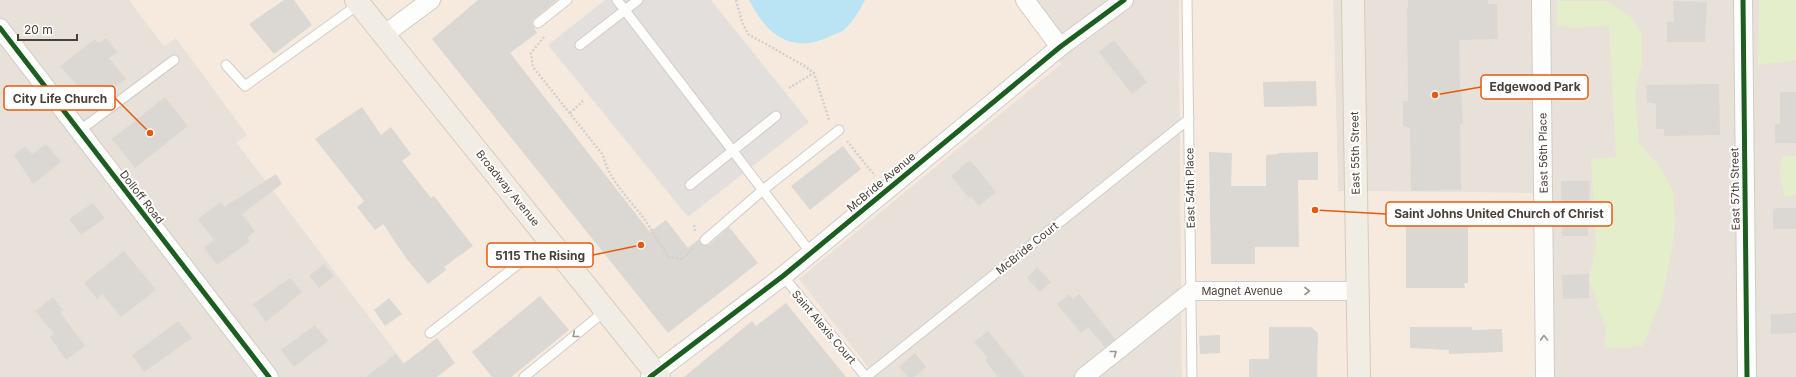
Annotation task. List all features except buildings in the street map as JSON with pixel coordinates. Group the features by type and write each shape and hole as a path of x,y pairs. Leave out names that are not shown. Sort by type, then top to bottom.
{"main road":[{"name":"East 55th Street","path":"1353,0 1359,377"},
{"name":"Broadway Avenue","path":"357,2 549,240 655,376"}],"street":[{"path":"384,34 431,0"},
{"path":"1025,0 1060,47"},
{"name":"McBride Avenue","path":"655,376 783,276 1060,47 1124,0"},
{"name":"East 56th Place","path":"1541,0 1545,377"},
{"name":"East 57th Street","path":"1743,0 1747,377"},
{"name":"Dolloff Road","path":"0,28 268,377"},
{"name":"Magnet Avenue","path":"1084,377 1192,292 1357,292"}],"lane":[{"path":"538,23 567,0"},
{"path":"617,0 811,253"},
{"path":"580,45 638,0"},
{"name":"East 54th Place","path":"1187,0 1192,377"},
{"path":"226,65 245,86 357,2"},
{"path":"79,131 174,60"},
{"path":"690,184 776,116"},
{"name":"McBride Court","path":"866,377 1189,119"},
{"path":"700,240 839,130"},
{"path":"430,333 549,240"},
{"name":"Saint Alexis Court","path":"783,276 866,377"},
{"path":"524,377 605,311"}],"path":[{"path":"736,0 742,22 748,34 803,65 814,73 789,88"},
{"path":"546,35 531,53 533,66 603,155 605,164 613,178 650,227 669,257 682,259 696,247 700,240 694,225"},
{"path":"570,113 583,101"}],"shaded area":[{"path":"0,0 129,0 164,46 176,38 248,135 237,143 415,377 0,377"},
{"path":"129,0 1016,0 1061,64 799,279 876,377 415,377 237,142 247,135 176,38 164,46"},
{"path":"605,0 711,0 809,122 688,217 548,45"},
{"path":"1016,0 1179,0 1182,377 876,377 798,279 1061,64"},
{"path":"1179,0 1333,0 1338,191 1534,193 1536,377 1182,377"},
{"path":"1333,0 1796,0 1796,377 1536,377 1534,193 1338,191"}],"green space":[{"path":"1759,0 1796,0 1796,60 1758,65"},
{"path":"1557,1 1607,1 1630,16 1642,34 1642,63 1635,94 1639,143 1661,168 1673,191 1675,223 1672,249 1662,298 1643,345 1626,348 1604,347 1606,329 1589,279 1596,245 1591,159 1616,157 1609,26 1574,28 1557,25"},
{"path":"1782,156 1796,156 1796,195 1785,197 1780,174"}],"water":[{"path":"749,0 865,0 849,25 843,30 815,42 796,43 783,39 772,32 759,17"}],"cycle path":[{"path":"650,377 783,276 1060,47 1124,0"},
{"path":"1743,0 1747,377"},
{"path":"0,28 269,377"}],"place":[{"name":"Edgewood Park","path":"1435,95"},
{"name":"City Life Church","path":"150,133"},
{"name":"Saint Johns United Church of Christ","path":"1315,210"},
{"name":"5115 The Rising","path":"641,245"}]}
